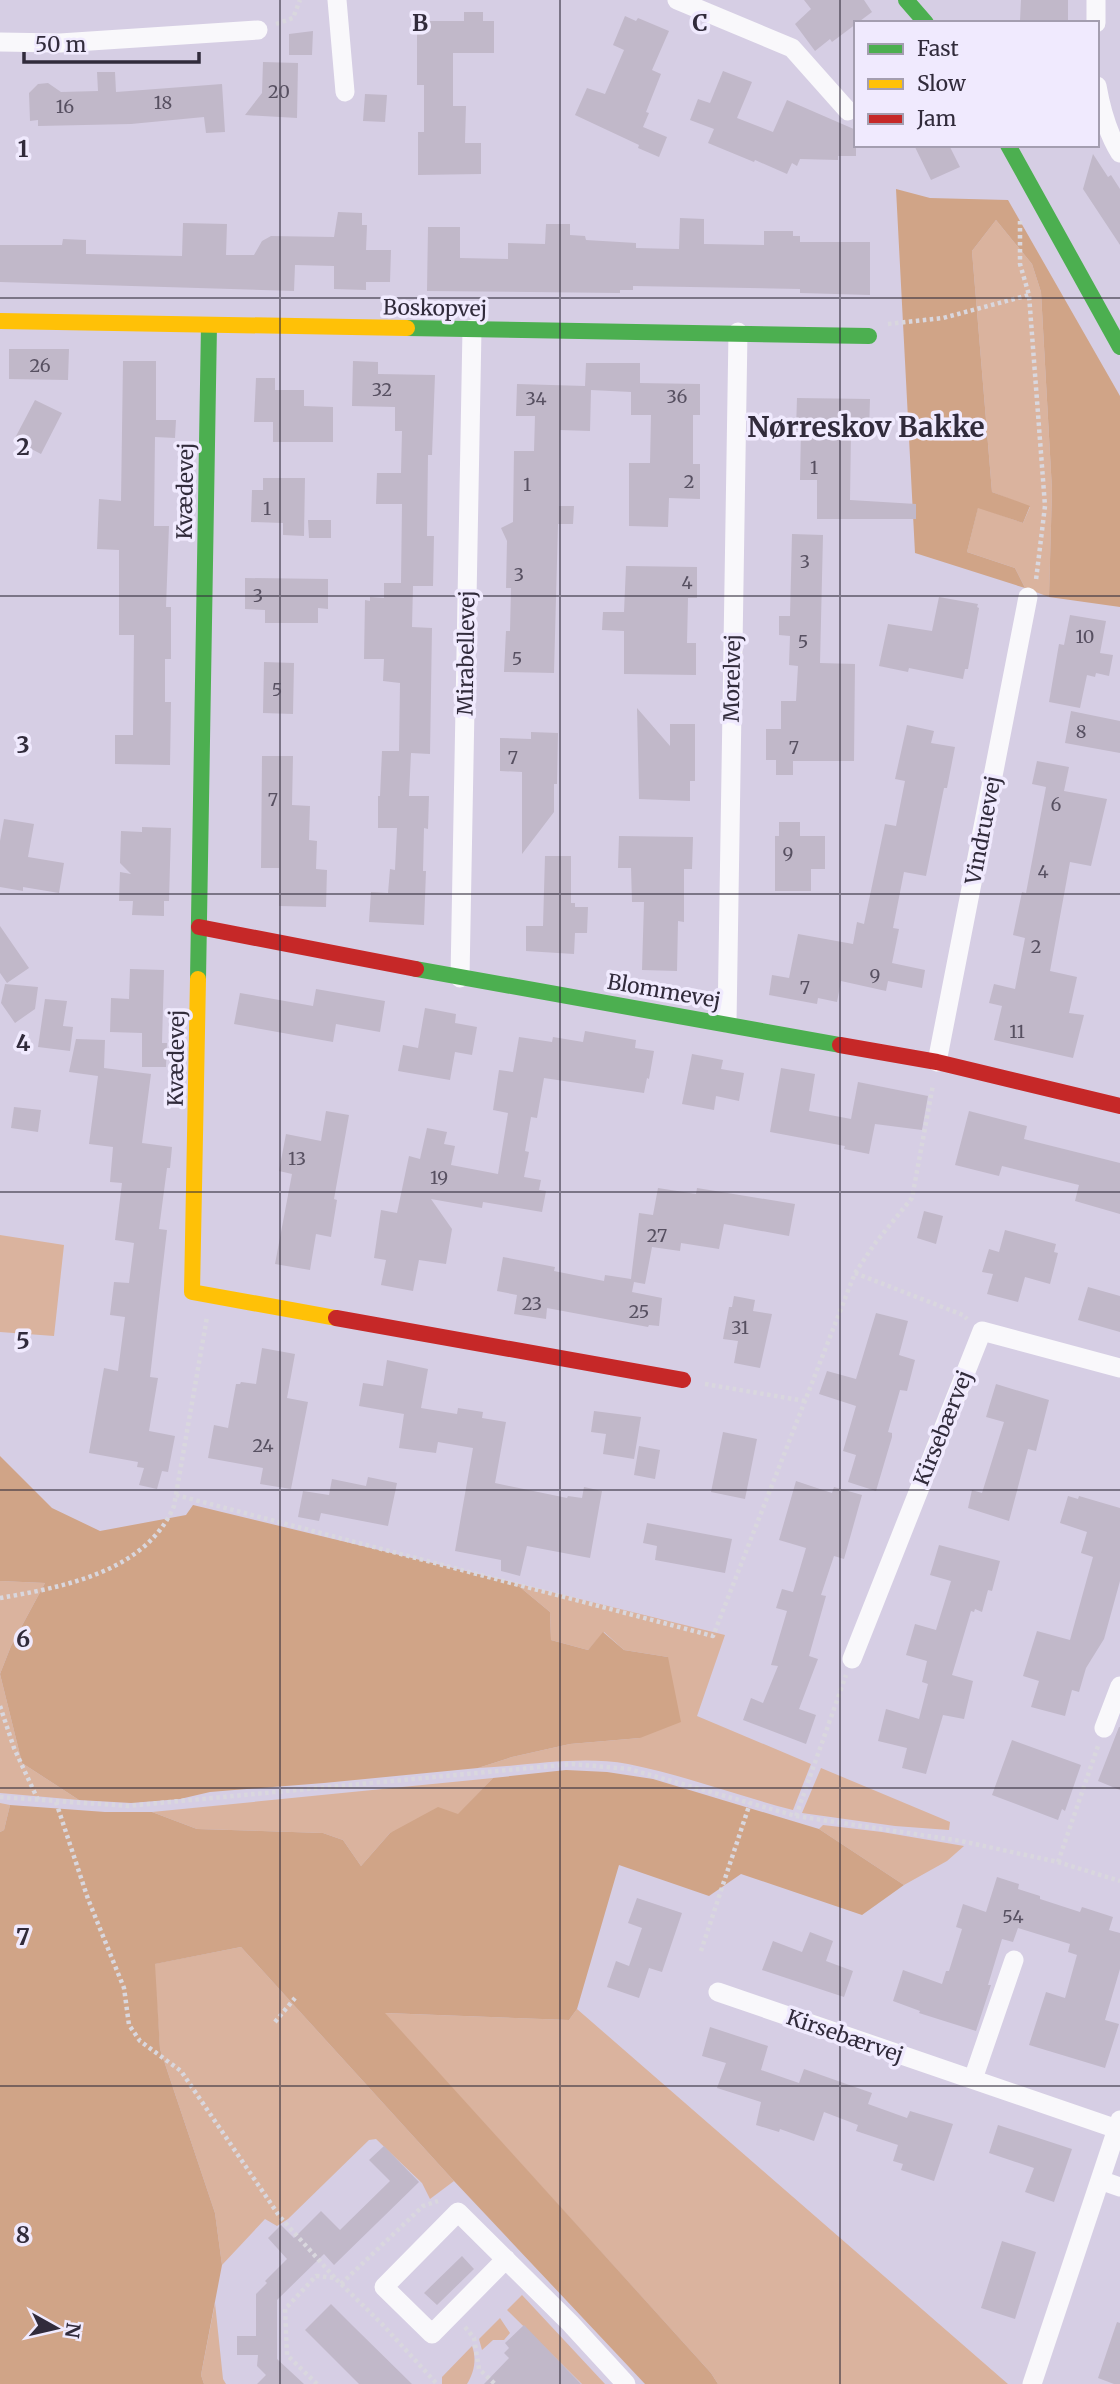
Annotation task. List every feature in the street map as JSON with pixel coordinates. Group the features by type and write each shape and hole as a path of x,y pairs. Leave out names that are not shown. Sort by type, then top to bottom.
{"street":[{"path":"337,0 345,92"},
{"path":"677,0 792,48 848,111"},
{"path":"906,0 924,21"},
{"path":"1096,0 1096,21"},
{"path":"0,42 60,43 258,30"},
{"path":"1099,96 1102,112 1120,153"},
{"path":"1008,147 1120,347"},
{"name":"Boskopvej","path":"0,321 869,336"},
{"name":"Kvædevej","path":"209,325 192,1292 211,1295"},
{"name":"Mirabellevej","path":"460,978 472,329"},
{"name":"Morelvej","path":"727,1023 737,332"},
{"name":"Vindruevej","path":"937,1062 1028,597"},
{"name":"Blommevej","path":"199,927 460,978 937,1062 1120,1106"},
{"path":"211,1295 684,1380"},
{"path":"982,1331 1120,1368"},
{"name":"Kirsebærvej","path":"852,1659 982,1331"},
{"path":"1104,1728 1120,1686"},
{"path":"973,2079 1014,1960"},
{"name":"Kirsebærvej","path":"718,1992 973,2079 1119,2124 1032,2384"},
{"path":"1100,2180 1120,2187"},
{"path":"506,2259 432,2334 384,2287 458,2212 506,2259 570,2323 626,2384"}],"path":[{"path":"258,30 293,18 300,0"},
{"path":"1019,253 1029,295 1045,506 1035,583 1028,597"},
{"path":"869,336 888,324 943,318 1029,295"},
{"path":"176,1495 713,1636 855,1273 912,1198 937,1062"},
{"path":"855,1273 962,1315 982,1331"},
{"path":"0,1598 61,1587 122,1563 167,1524 176,1495 211,1295"},
{"path":"684,1380 805,1401"},
{"path":"796,1816 852,1659"},
{"path":"0,1706 14,1748 38,1800"},
{"path":"1058,1862 1104,1728"},
{"path":"0,1797 128,1806 572,1764 629,1769 796,1816 961,1841 1058,1862 1120,1881"},
{"path":"56,1802 88,1899 124,1989 129,2025 141,2041 181,2071 280,2217 437,2384"},
{"path":"701,1951 750,1803"},
{"path":"275,2022 295,1998"},
{"path":"341,2284 423,2206 439,2201 458,2212"},
{"path":"317,2384 287,2355 285,2309 316,2276 335,2278"},
{"path":"453,2313 474,2339 479,2369 495,2384"}],"shaded area":[{"path":"896,189 930,198 1008,200 1120,396 1120,607 1049,597 1052,490 1041,292 1032,264 996,220 972,251 992,492 1030,506 1023,523 978,508 967,552 1015,568 1025,588 915,553"},
{"path":"996,220 1032,264 1041,292 1052,490 1049,597 1025,588 1015,568 967,552 978,507 1023,523 1030,507 992,492 972,251"},
{"path":"0,1235 64,1245 54,1336 0,1332"},
{"path":"0,1456 52,1508 100,1531 186,1515 193,1505 515,1583 550,1612 551,1640 588,1650 603,1632 624,1650 668,1657 681,1722 640,1738 570,1744 478,1768 210,1792 180,1799 131,1803 79,1800 22,1763 0,1674 11,1646 45,1583 0,1581"},
{"path":"0,1581 45,1583 11,1646 0,1674"},
{"path":"515,1583 725,1635 697,1716 811,1764 793,1810 628,1764 572,1761 478,1768 570,1744 640,1738 668,1657 624,1650 604,1632 588,1650 551,1640 550,1612"},
{"path":"0,1674 22,1763 79,1800 0,1793"},
{"path":"821,1768 950,1822 949,1830 895,1826 802,1813"},
{"path":"566,1770 607,1772 653,1779 819,1829 904,1885 862,1915 741,1874 709,1896 619,1865 577,2009 569,2020 385,2013 711,2373 718,2384 645,2384 454,2181 241,1947 155,1964 160,2049 215,2213 222,2265 201,2375 204,2384 0,2384 0,1832 4,1830 10,1805 105,1812 152,1812 197,1829 323,1833 343,1840 361,1866 390,1833 438,1807 458,1814 493,1778"},
{"path":"493,1778 458,1815 390,1833 361,1866 343,1840 323,1833 197,1829 152,1812"},
{"path":"0,1803 10,1805 4,1830 0,1832"},
{"path":"823,1825 964,1846 947,1861 904,1885 819,1829"},
{"path":"241,1947 454,2181 430,2199 422,2183 376,2139 369,2140 288,2219 277,2226 265,2219 222,2265 215,2213 160,2049 154,1964"},
{"path":"577,2009 1008,2384 718,2384 711,2373 384,2013 569,2020"},
{"path":"522,2295 605,2384 582,2384 507,2310"},
{"path":"215,2303 223,2379 226,2384 204,2384 201,2375"},
{"path":"500,2318 510,2333 504,2340 493,2340 482,2350 479,2339"},
{"path":"472,2346 474,2366 467,2384 442,2384 442,2377"}],"building":[{"path":"804,0 864,0 872,12 860,21 854,21 854,26 815,51 795,24 811,9"},
{"path":"1021,0 1068,0 1068,21 1020,21"},
{"path":"464,12 483,12 483,21 494,21 494,53 453,53 453,106 466,106 465,143 481,143 481,174 418,175 418,132 424,132 424,85 417,85 417,29 430,29 430,21 464,21"},
{"path":"625,16 636,21 638,18 669,31 652,70 661,74 643,127 667,137 659,157 575,115 587,88 605,94 624,50 613,45"},
{"path":"313,31 312,55 289,55 289,34"},
{"path":"263,62 298,63 297,118 245,115 262,93"},
{"path":"723,71 752,82 737,118 773,132 787,100 854,129 856,156 838,156 838,160 800,159 797,166 792,163 787,174 708,143 714,129 690,120 698,99 710,103"},
{"path":"97,72 115,72 116,92 222,84 225,132 206,133 204,117 131,124 38,126 38,120 30,121 29,93 38,84 48,83 61,92 98,91"},
{"path":"365,94 387,95 385,122 363,121"},
{"path":"915,147 950,147 960,167 931,180"},
{"path":"1093,154 1108,177 1111,175 1120,189 1120,245 1083,189"},
{"path":"338,212 362,213 362,225 367,225 366,250 391,250 390,282 366,282 366,290 334,289 334,266 295,265 294,291 0,282 0,245 62,245 63,239 86,240 86,254 182,256 183,223 227,224 226,255 254,255 262,241 271,236 334,237"},
{"path":"680,218 704,219 704,244 764,245 764,231 793,231 793,236 800,236 800,242 870,242 870,295 800,293 800,289 633,286 633,290 620,290 620,293 427,291 428,227 460,227 460,258 508,259 508,243 545,244 546,224 570,224 570,235 585,236 586,240 636,243 636,248 679,249"},
{"path":"9,349 69,349 68,380 9,379"},
{"path":"123,361 156,361 156,420 176,420 175,438 155,437 154,526 169,526 166,607 171,607 171,659 165,659 165,702 171,702 170,765 115,764 115,735 133,735 134,635 119,635 119,550 97,549 99,499 121,501"},
{"path":"353,361 378,362 378,374 435,375 432,455 428,455 427,536 434,536 433,586 413,586 412,627 432,628 430,754 411,753 409,796 429,796 428,829 424,828 424,925 369,922 371,892 388,893 390,869 395,870 397,828 378,828 378,796 382,751 399,751 400,683 383,681 384,659 364,659 365,600 370,601 370,597 384,598 384,583 401,583 402,504 376,504 377,473 401,473 402,431 395,431 395,407 352,406"},
{"path":"586,363 640,363 640,383 700,384 700,415 693,415 693,464 700,464 700,499 669,498 668,527 629,526 629,463 650,463 651,415 631,415 631,392 591,390 590,431 560,430 559,506 574,506 573,524 558,524 554,673 504,672 506,631 510,631 511,588 506,588 507,541 501,528 513,522 514,451 534,451 535,416 516,416 517,384 585,386"},
{"path":"256,378 275,378 275,390 304,390 304,406 333,407 333,442 273,442 273,422 254,422"},
{"path":"797,398 870,399 869,431 851,431 850,500 916,504 916,519 817,519 817,480 800,480 801,430 796,430"},
{"path":"35,400 62,413 41,454 14,440"},
{"path":"263,478 305,478 304,536 283,535 283,523 251,522 252,490 263,490"},
{"path":"308,520 331,520 331,538 309,538"},
{"path":"792,534 823,535 820,663 855,664 854,761 793,761 793,775 776,775 776,760 766,760 766,729 781,729 781,701 796,701 798,666 789,665 790,636 779,635 779,616 790,616"},
{"path":"626,566 697,567 697,598 688,598 687,643 696,643 696,675 624,674 624,631 602,630 603,612 624,612"},
{"path":"245,578 328,579 328,609 318,608 318,623 265,623 265,610 245,609"},
{"path":"939,597 978,604 968,669 965,669 963,679 909,668 908,672 879,666 888,624 932,631"},
{"path":"1070,615 1106,621 1100,653 1113,655 1109,676 1096,673 1095,677 1087,675 1080,708 1049,702 1059,644 1064,645"},
{"path":"264,662 294,663 293,714 263,713"},
{"path":"637,708 670,746 670,724 695,724 695,781 690,781 690,801 639,799"},
{"path":"1071,711 1120,721 1120,753 1065,743"},
{"path":"907,725 934,731 931,743 955,747 926,876 904,872 893,928 899,929 892,963 925,970 922,988 888,981 886,991 841,981 837,1002 818,998 817,1004 769,995 772,975 789,978 798,934 853,944 857,922 864,924 885,824 896,826 905,781 895,779"},
{"path":"531,732 558,733 557,784 554,784 554,812 522,854 522,772 500,771 500,738 531,739"},
{"path":"262,756 293,756 292,805 310,806 309,840 317,841 316,869 327,870 326,907 279,906 279,868 261,868"},
{"path":"1037,761 1069,767 1064,791 1107,799 1091,866 1070,862 1050,971 1077,977 1069,1013 1084,1015 1073,1058 994,1040 1002,1006 989,1003 994,984 1015,989 1025,938 1013,935 1022,892 1026,893 1046,787 1032,784"},
{"path":"4,819 34,824 28,857 64,863 59,893 23,887 23,891 0,887 0,841"},
{"path":"779,822 800,822 800,836 825,836 825,869 811,869 811,891 775,891 775,836 779,836"},
{"path":"142,827 171,828 169,901 164,901 164,916 132,915 133,901 119,901 120,872 131,874 120,863 121,831 142,832"},
{"path":"619,836 693,837 692,869 684,869 684,922 678,921 677,971 642,970 644,902 632,902 631,868 618,868"},
{"path":"545,856 571,856 571,903 575,903 575,907 588,907 587,933 575,933 574,954 526,951 526,926 543,926"},
{"path":"0,926 29,968 7,983 0,973"},
{"path":"130,969 164,970 162,1043 167,1043 166,1067 142,1067 142,1033 110,1032 111,998 129,999"},
{"path":"5,984 38,987 35,1009 15,1023 1,1003"},
{"path":"316,989 385,1001 380,1032 336,1024 333,1042 234,1024 240,993 313,1006"},
{"path":"45,999 67,1001 63,1026 73,1027 70,1051 38,1047"},
{"path":"425,1008 456,1014 455,1023 477,1027 472,1055 455,1052 450,1080 398,1071 403,1045 418,1048"},
{"path":"585,1031 636,1040 635,1048 654,1051 644,1093 544,1078 537,1118 531,1117 524,1177 541,1180 539,1190 546,1191 542,1212 483,1202 482,1208 431,1199 452,1229 446,1264 419,1260 413,1291 381,1285 386,1260 374,1258 381,1210 397,1213 409,1156 420,1159 427,1128 447,1132 444,1144 455,1146 451,1165 498,1174 508,1113 493,1110 499,1070 513,1072 519,1037 552,1042 553,1037 583,1042"},
{"path":"76,1039 105,1040 104,1068 151,1074 142,1143 172,1147 159,1229 167,1230 150,1377 158,1378 149,1431 175,1436 168,1472 162,1471 157,1489 139,1485 144,1468 137,1467 138,1462 89,1453 104,1368 118,1371 125,1317 110,1315 114,1282 129,1283 134,1243 115,1240 122,1183 110,1182 113,1147 89,1144 98,1076 69,1072"},
{"path":"692,1054 723,1060 721,1069 744,1073 739,1101 716,1096 714,1110 682,1104"},
{"path":"781,1068 815,1074 809,1111 851,1119 858,1082 928,1096 922,1130 875,1124 869,1154 844,1149 845,1146 770,1132"},
{"path":"14,1107 41,1110 38,1132 11,1128"},
{"path":"326,1111 349,1115 334,1199 337,1200 331,1237 316,1234 310,1270 275,1264 292,1174 279,1171 286,1134 321,1141"},
{"path":"969,1111 1027,1126 1024,1139 1120,1163 1120,1214 1075,1201 1079,1185 1002,1166 999,1176 955,1165"},
{"path":"658,1188 696,1194 697,1188 795,1204 789,1236 724,1224 719,1249 681,1243 680,1251 652,1247 645,1284 634,1282 632,1292 662,1298 659,1326 648,1327 547,1308 546,1319 514,1314 517,1295 497,1291 503,1257 555,1267 554,1271 604,1281 605,1275 631,1279 639,1213 653,1215"},
{"path":"924,1211 943,1216 936,1244 917,1238"},
{"path":"1005,1230 1056,1244 1054,1252 1058,1253 1050,1284 1025,1277 1018,1302 987,1294 993,1274 982,1272 989,1249 999,1252"},
{"path":"1088,1287 1120,1296 1120,1332 1078,1320"},
{"path":"734,1296 755,1300 753,1311 772,1314 760,1368 734,1363 738,1341 723,1339 729,1307 732,1307"},
{"path":"876,1313 908,1321 899,1355 915,1360 907,1391 900,1390 888,1432 892,1433 892,1437 876,1491 848,1482 856,1455 843,1451 856,1406 819,1394 827,1371 856,1379"},
{"path":"262,1348 295,1354 287,1398 308,1402 291,1489 260,1484 263,1468 208,1458 214,1425 228,1428 236,1384 256,1384"},
{"path":"387,1360 428,1369 421,1408 457,1414 458,1408 483,1412 482,1418 506,1422 495,1483 567,1498 582,1498 584,1487 602,1491 590,1558 527,1546 520,1576 501,1571 501,1560 455,1551 473,1448 438,1442 436,1453 399,1448 404,1414 359,1406 363,1383 383,1386"},
{"path":"996,1384 1049,1400 1036,1451 1028,1449 1009,1521 968,1508 972,1490 982,1493 1004,1422 986,1417"},
{"path":"594,1411 641,1417 634,1459 603,1454 606,1434 591,1432"},
{"path":"723,1432 757,1439 745,1499 711,1492"},
{"path":"639,1446 660,1450 655,1479 634,1475"},
{"path":"368,1477 397,1483 388,1526 321,1513 319,1521 298,1517 303,1491 329,1495 332,1479 366,1486"},
{"path":"796,1481 832,1493 834,1487 862,1495 844,1559 834,1556 821,1595 826,1596 809,1656 818,1659 799,1709 816,1715 806,1744 743,1720 751,1698 763,1703 778,1666 771,1665 787,1611 776,1608 782,1589 793,1592 806,1548 779,1540"},
{"path":"1068,1496 1078,1499 1079,1496 1120,1508 1120,1581 1104,1639 1086,1668 1079,1692 1072,1690 1065,1716 1031,1707 1039,1681 1023,1676 1037,1631 1070,1640 1093,1557 1081,1553 1087,1532 1060,1523"},
{"path":"647,1523 732,1539 725,1573 655,1560 657,1546 643,1543"},
{"path":"939,1545 1000,1561 992,1591 988,1590 982,1612 975,1609 974,1612 971,1611 952,1675 973,1681 964,1719 943,1715 926,1774 902,1768 907,1748 878,1741 886,1709 919,1719 928,1684 922,1682 927,1661 906,1655 915,1624 936,1630 951,1581 930,1575"},
{"path":"1120,1727 1120,1790 1098,1781"},
{"path":"1012,1740 1081,1765 1065,1811 1062,1809 1058,1820 992,1795"},
{"path":"997,1877 1019,1884 1018,1889 1040,1896 1040,1899 1080,1912 1082,1907 1113,1917 1109,1930 1120,1933 1120,1969 1105,2020 1119,2024 1105,2068 1029,2045 1046,1992 1065,1998 1077,1955 1068,1952 1070,1944 1018,1928 1013,1942 1002,1939 976,2031 919,2013 920,2011 893,2001 903,1970 942,1984 946,1971 949,1971 962,1929 956,1927 963,1904 986,1912"},
{"path":"637,1898 682,1913 662,1972 649,1968 639,1998 607,1987 616,1961 629,1966 642,1928 628,1923"},
{"path":"810,1932 833,1941 826,1961 853,1971 844,1997 762,1970 773,1941 802,1952"},
{"path":"710,2027 768,2046 761,2070 799,2083 804,2069 872,2093 868,2104 907,2118 910,2111 953,2124 934,2181 901,2170 903,2164 893,2161 898,2145 856,2131 858,2125 824,2112 814,2141 780,2129 779,2132 756,2125 761,2102 717,2088 726,2063 702,2056"},
{"path":"998,2125 1072,2149 1054,2202 1025,2192 1034,2168 989,2153"},
{"path":"384,2146 419,2182 334,2265 324,2254 277,2300 277,2359 304,2384 257,2384 266,2375 257,2366 258,2355 237,2355 237,2336 256,2336 256,2294 287,2259 268,2238 281,2225 294,2238 321,2211 340,2230 390,2181 369,2160"},
{"path":"1002,2241 1036,2252 1015,2319 981,2308"},
{"path":"462,2256 474,2269 437,2305 424,2293"},
{"path":"331,2304 412,2384 359,2384 305,2330"},
{"path":"1117,2322 1120,2323 1120,2384 1114,2384 1098,2378"},
{"path":"524,2325 581,2384 484,2384 509,2358 504,2353 509,2348 505,2343"}],"traffic: fast":[{"path":"906,0 924,21"},
{"path":"1009,147 1120,347"},
{"path":"198,979 209,325"},
{"path":"407,328 869,336"},
{"path":"416,969 840,1045"}],"traffic: slow":[{"path":"0,321 407,328"},
{"path":"198,979 192,1292 336,1318"}],"traffic: jam":[{"path":"199,927 416,969"},
{"path":"840,1045 937,1062 1120,1106"},
{"path":"336,1318 683,1380"}],"district":[{"name":"Nørreskov Bakke","path":"866,427"}]}
